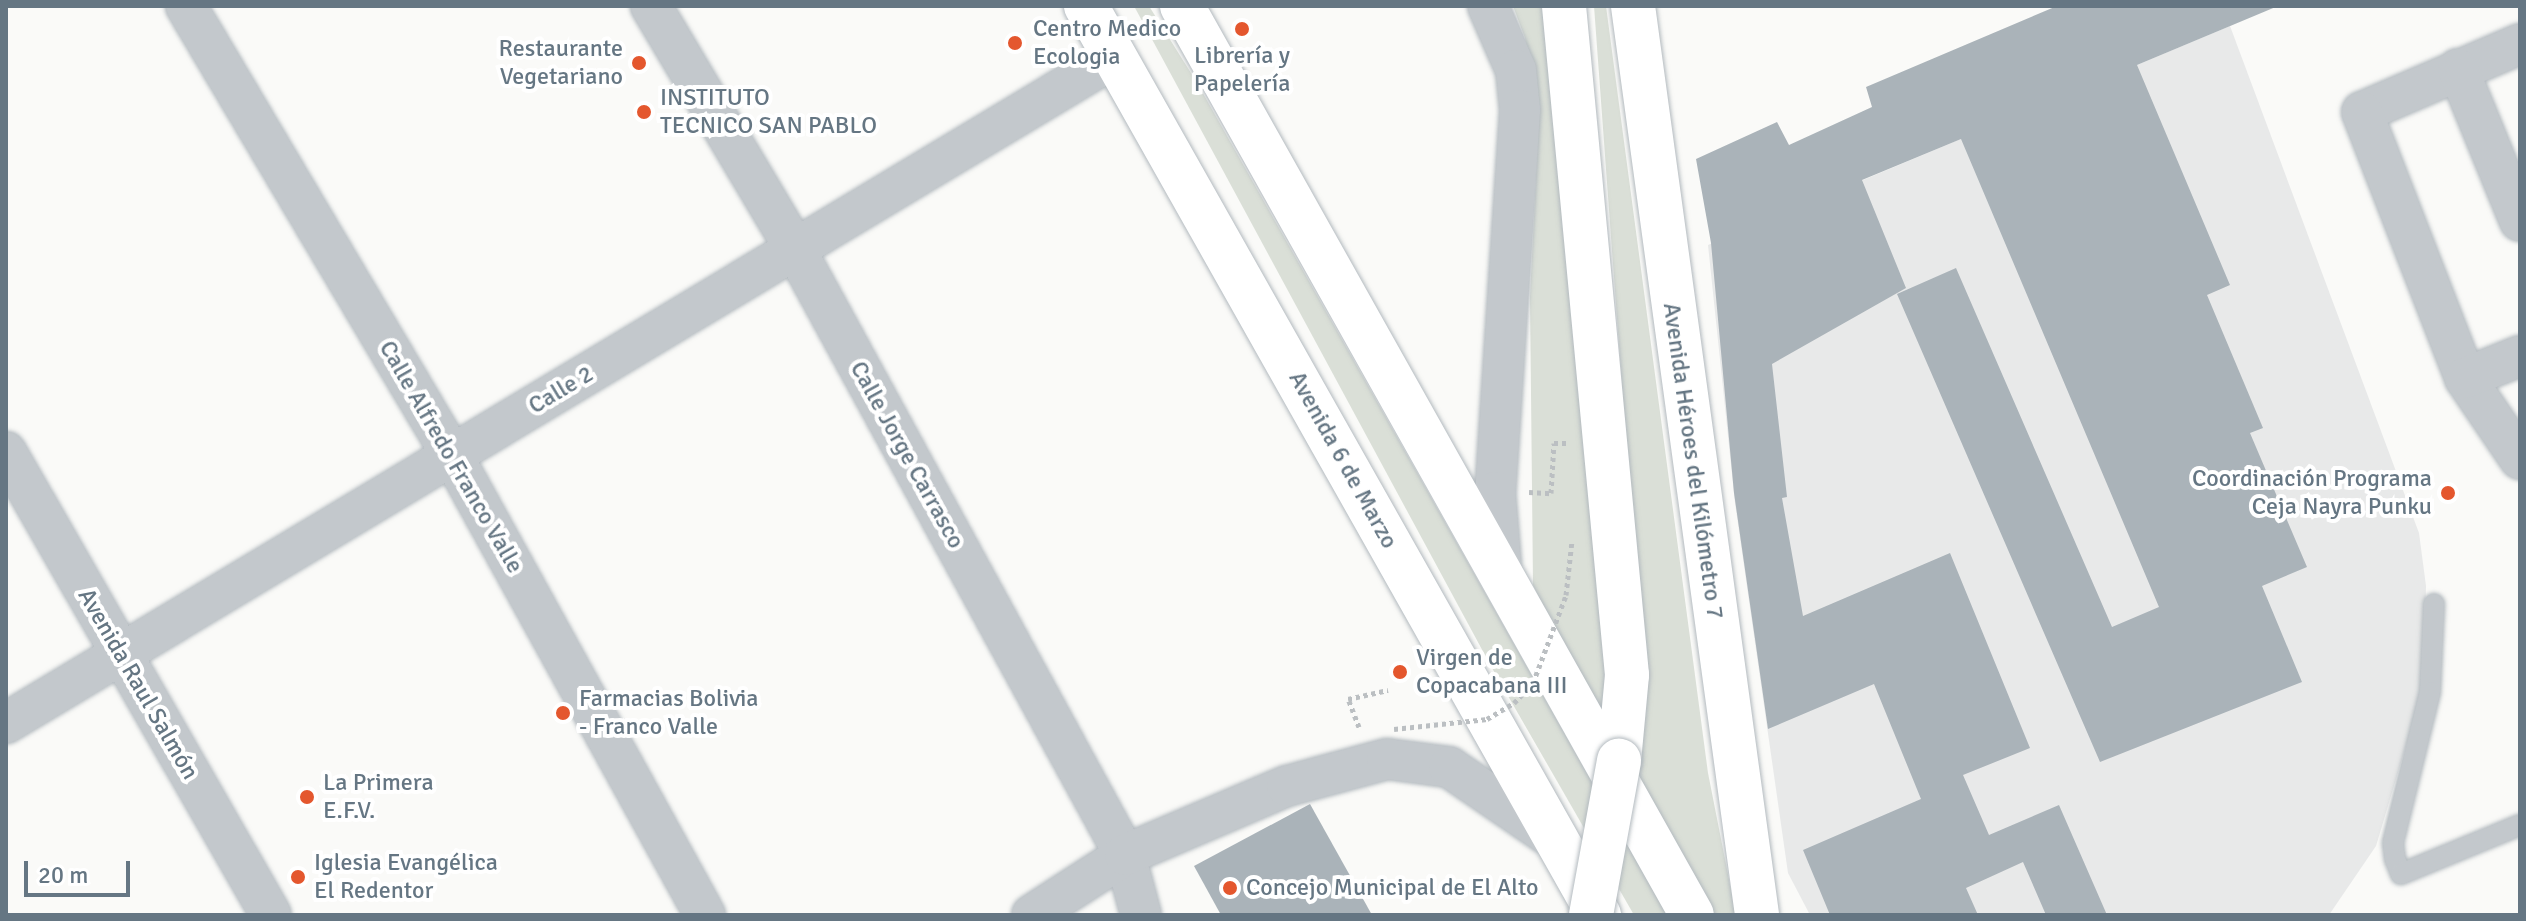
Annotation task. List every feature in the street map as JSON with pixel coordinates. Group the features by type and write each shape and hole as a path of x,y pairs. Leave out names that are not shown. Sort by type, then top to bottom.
{"main road":[{"name":"Avenida 6 de Marzo","path":"1086,6 1599,915"},
{"path":"1564,6 1626,661 1619,761 1591,915"},
{"name":"Avenida Héroes del Kilómetro 7","path":"1633,6 1757,915"},
{"path":"1193,10 1502,578 1692,915"}],"street":[{"name":"Calle Alfredo Franco Valle","path":"186,6 452,455 705,915"},
{"name":"Calle Jorge Carrasco","path":"651,6 795,249 1125,855 1141,915"},
{"path":"1488,6 1516,70 1520,110 1495,492 1502,578"},
{"path":"2520,44 2362,112 2465,378 2520,459"},
{"name":"Calle 2","path":"6,723 1115,57"},
{"path":"2458,69 2520,221"},
{"path":"2465,378 2520,356"},
{"name":"Avenida Raul Salmón","path":"6,452 271,915"},
{"path":"1032,915 1125,855 1287,786 1387,759 1449,767 1512,805 1558,842"}],"lane":[{"path":"2434,604 2430,692 2393,843 2395,859 2401,874 2520,825"}],"path":[{"path":"1551,493 1554,443 1572,443"},
{"path":"1394,729 1487,719 1514,703 1533,683 1566,595"},
{"path":"1363,736 1348,699 1388,690"}],"shaded area":[{"path":"1134,6 1149,6 1196,81 1667,915 1634,915 1492,668"},
{"path":"1513,6 1542,6 1605,569 1606,736 1533,585 1530,297 1539,116 1525,38"},
{"path":"1594,6 1606,6 1708,773 1736,915 1709,915 1637,786 1643,671"},
{"path":"2230,26 2419,533 2426,586 2423,689 2376,846 2329,915 1810,915 1788,873 1735,503 1708,245"}],"building":[{"path":"2057,6 2278,6 2137,65 2230,285 2207,295 2263,428 2250,433 2307,567 2262,586 2302,682 2100,762 1897,294 1956,268 2112,627 2159,607 1961,139 1862,180 1906,288 1772,364 1787,497 1782,498 1803,616 1950,553 2030,748 1963,775 1989,835 2059,805 2107,915 2046,915 2023,862 1966,888 1978,915 1830,915 1803,850 1921,799 1874,684 1768,729 1734,493 1711,243 1696,159 1777,122 1789,145 1872,107 1866,87"},
{"path":"1310,804 1372,915 1221,915 1194,866"}],"place":[{"name":"Librería y Papelería","path":"1242,29"},
{"name":"Centro Medico Ecologia","path":"1015,43"},
{"name":"Restaurante Vegetariano","path":"639,63"},
{"name":"INSTITUTO TECNICO SAN PABLO","path":"644,112"},
{"name":"Coordinación Programa Ceja Nayra Punku","path":"2448,493"},
{"name":"Virgen de Copacabana III","path":"1400,672"},
{"name":"Farmacias Bolivia - Franco Valle","path":"563,713"},
{"name":"La Primera E.F.V.","path":"307,797"},
{"name":"Iglesia Evangélica El Redentor","path":"298,877"},
{"name":"Concejo Municipal de El Alto","path":"1230,888"}]}
